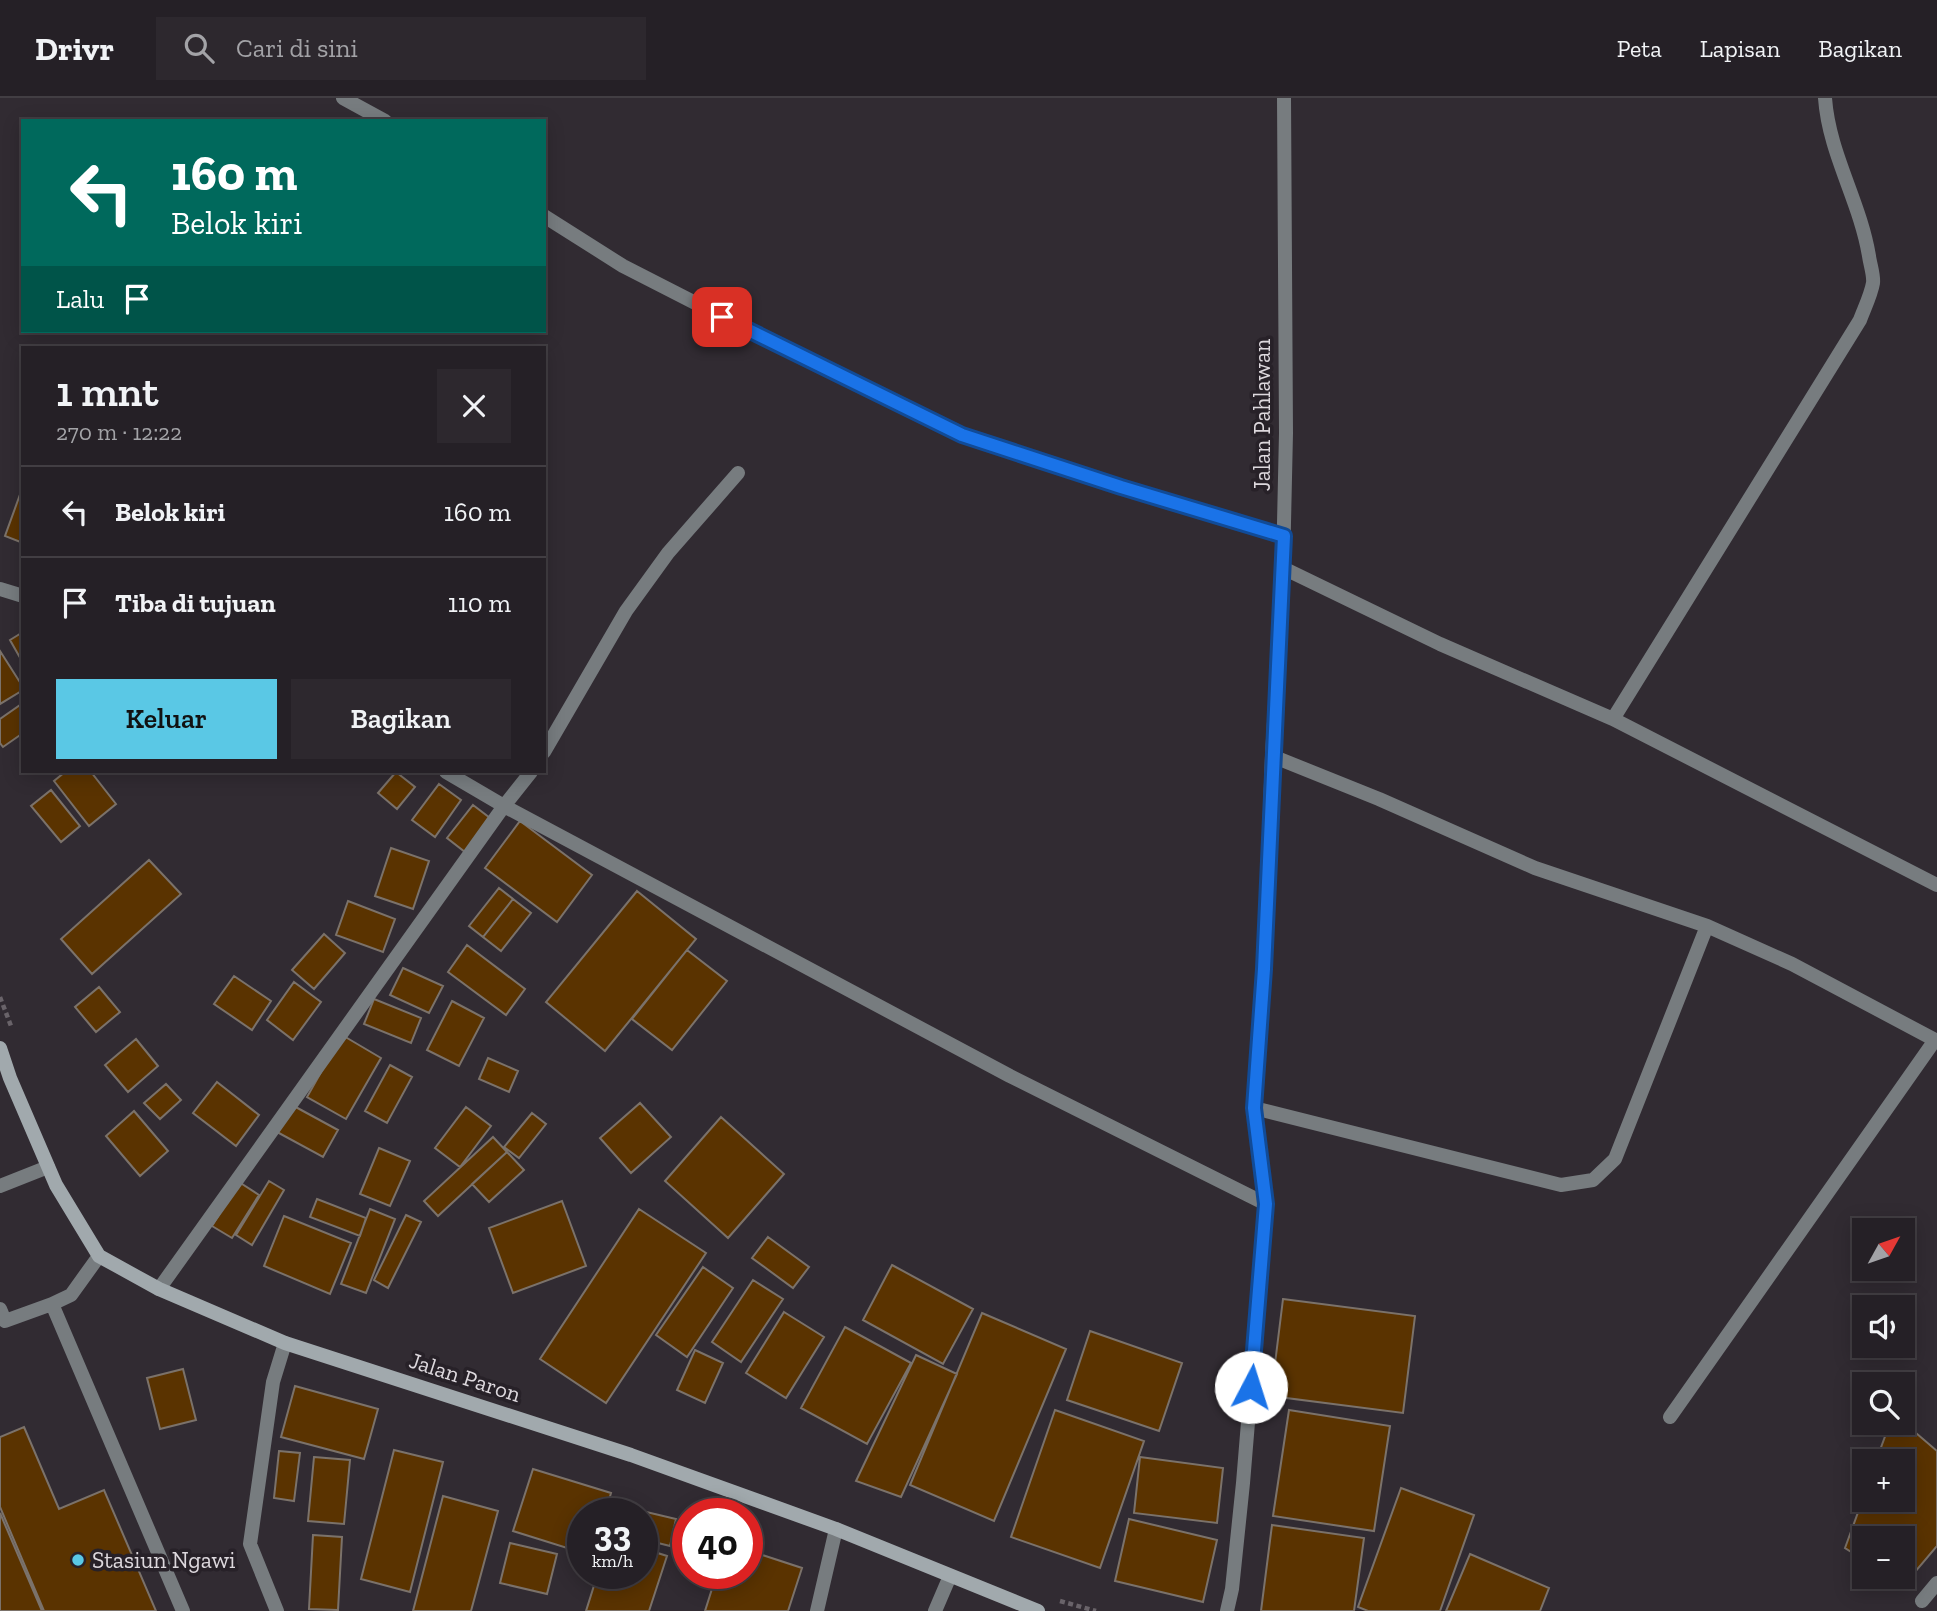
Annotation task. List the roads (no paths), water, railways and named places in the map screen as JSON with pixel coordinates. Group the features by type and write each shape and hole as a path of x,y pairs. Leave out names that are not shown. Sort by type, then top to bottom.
{"main road":[{"name":"Jalan Paron","path":"0,1048 56,1185 99,1256 159,1289 285,1343 631,1455 836,1529 1038,1611"}],"street":[{"path":"343,98 381,119"},
{"name":"Jalan Pahlawan","path":"1227,1611 1232,1589 1243,1483 1266,1204 1254,1108 1264,969 1284,536 1284,98"},
{"path":"1613,719 1860,320 1873,283 1867,245 1857,209 1827,123 1825,98"},
{"path":"546,217 623,265 797,355 962,435 1284,536"},
{"path":"546,749 626,611 668,553 738,473"},
{"path":"1283,568 1440,643 1613,719 1937,885"},
{"path":"0,589 21,595"},
{"path":"1272,756 1379,799 1535,868 1707,926 1792,964 1936,1040 1670,1417"},
{"path":"448,773 504,806 1010,1076 1266,1204"},
{"path":"159,1289 530,773"},
{"path":"1254,1108 1561,1185 1593,1180 1615,1159 1707,926"},
{"path":"0,1186 48,1167"},
{"path":"0,1309 5,1321 71,1295 99,1256"},
{"path":"52,1304 183,1611"},
{"path":"277,1611 250,1544 273,1382 285,1343"},
{"path":"817,1611 836,1529"},
{"path":"935,1611 950,1576"},
{"path":"1922,1601 1937,1583"}],"place":[{"name":"Stasiun Ngawi","path":"78,1560"}]}
